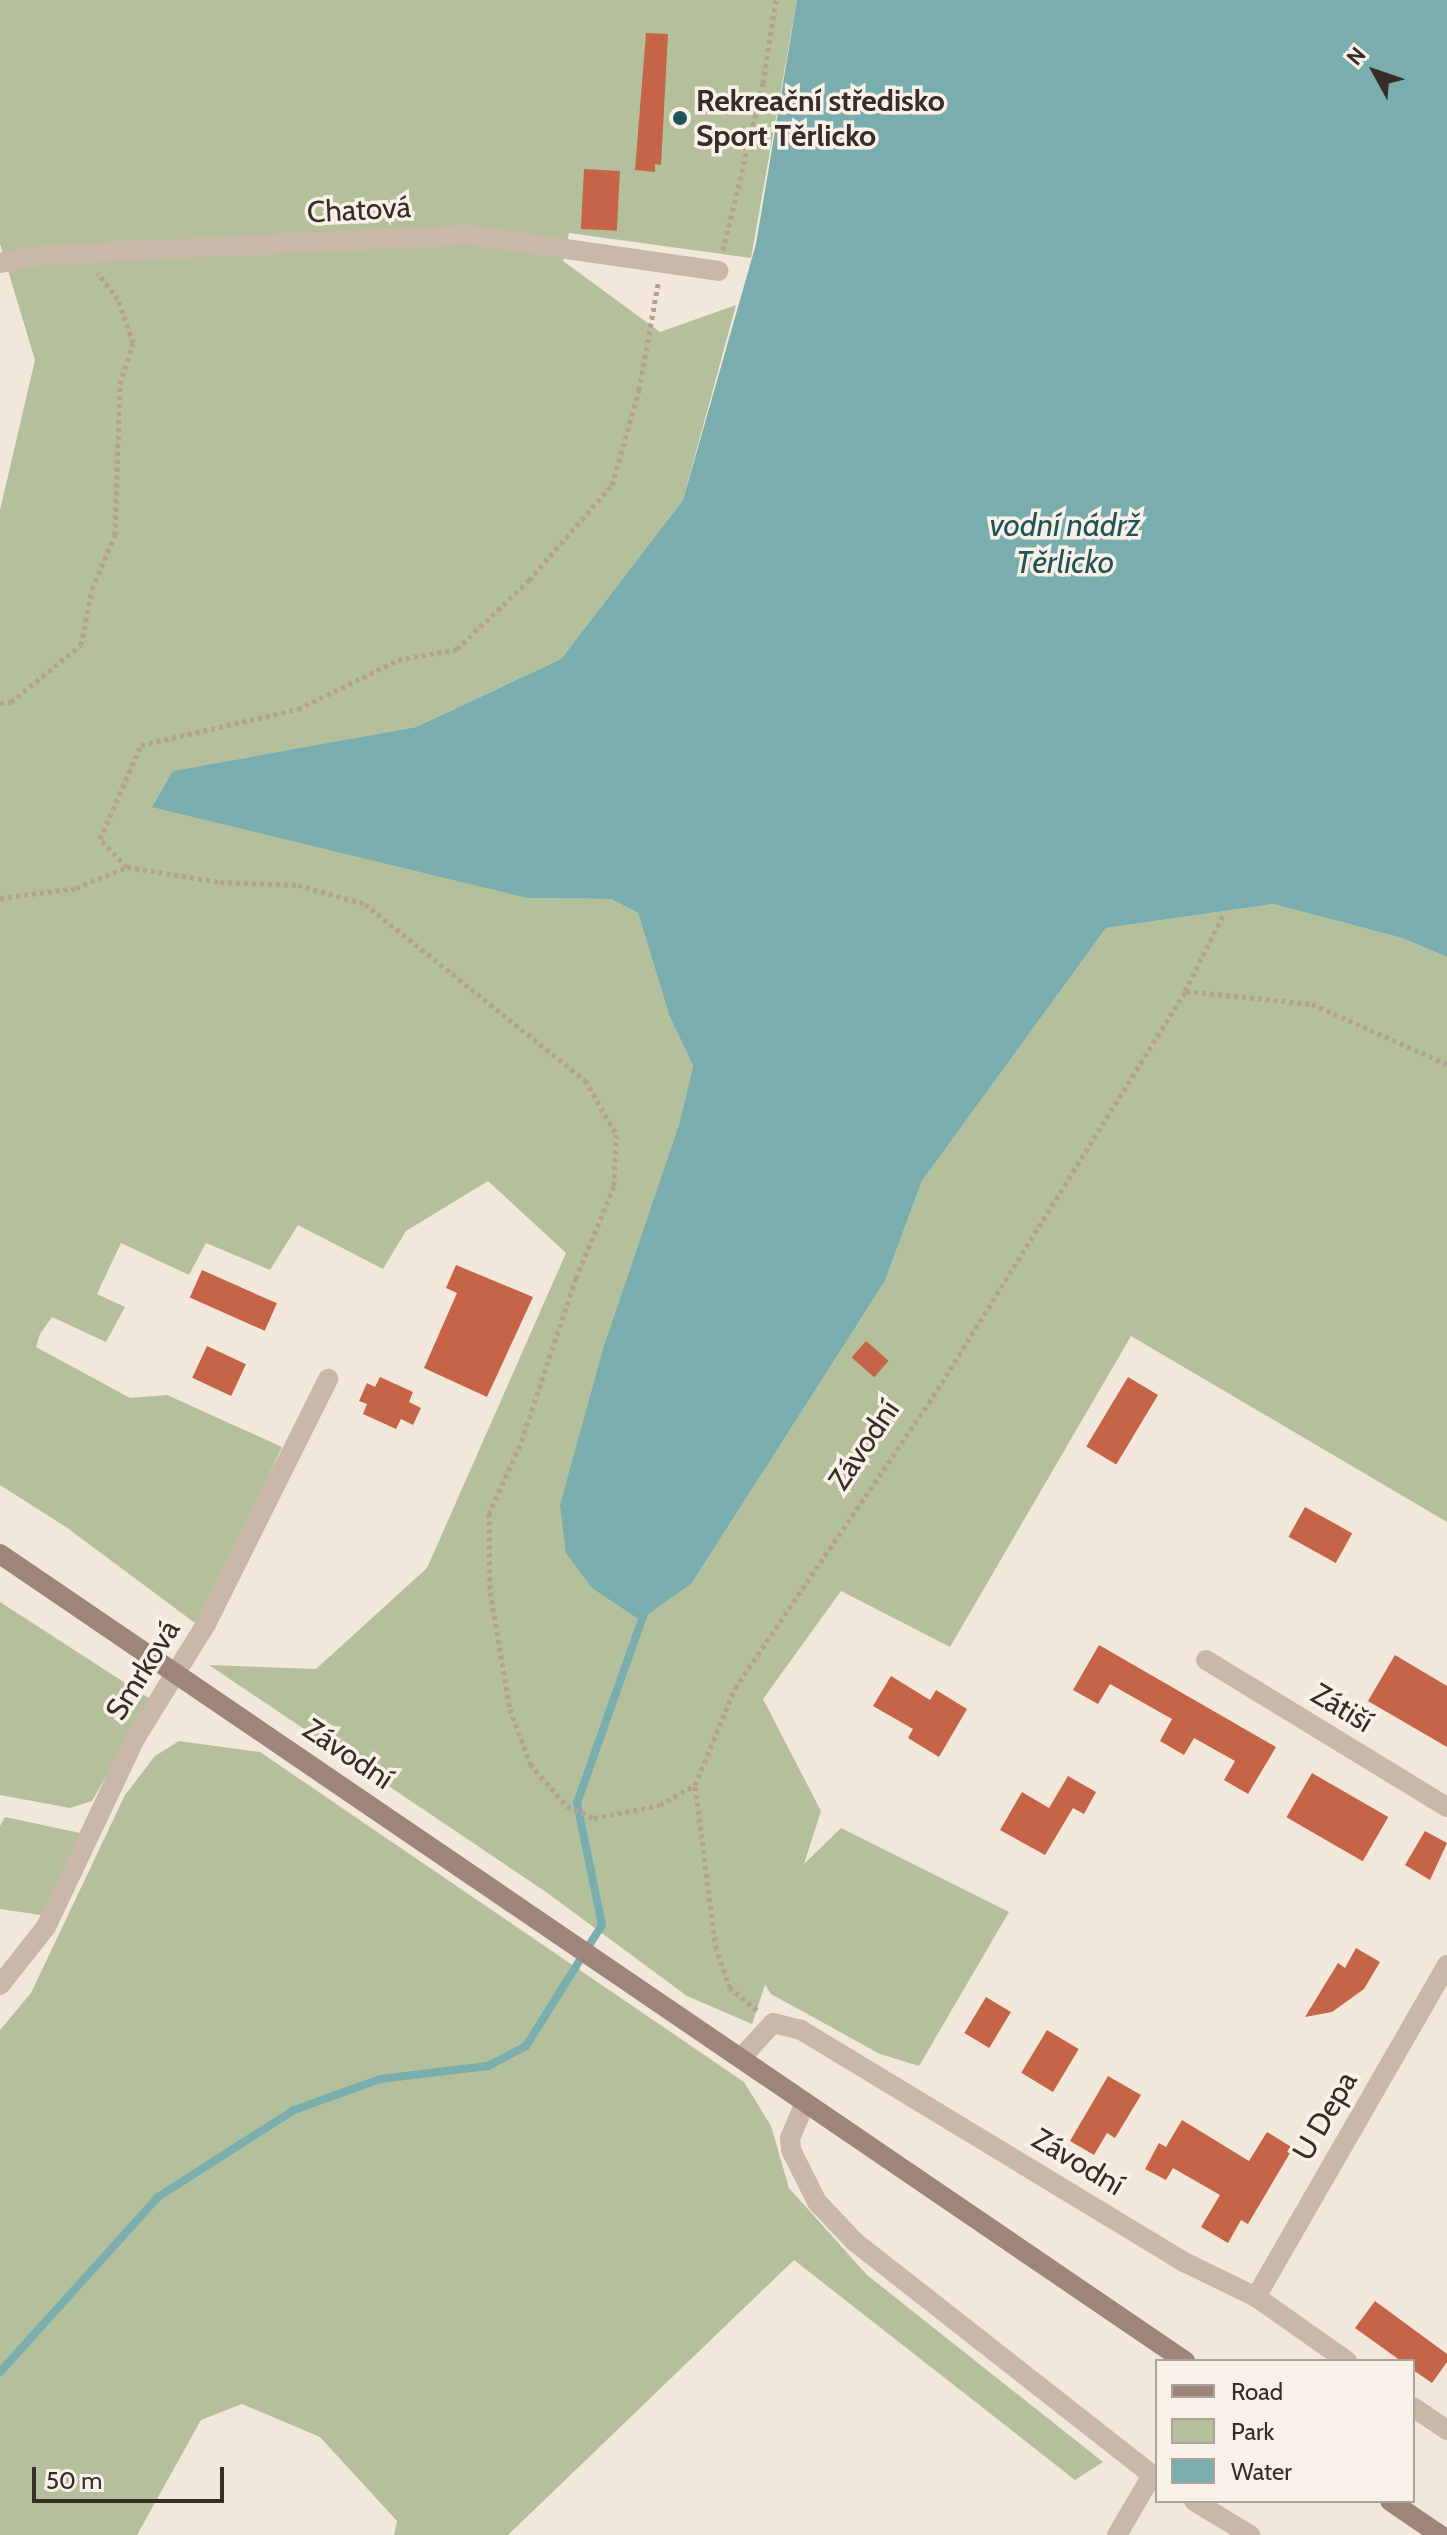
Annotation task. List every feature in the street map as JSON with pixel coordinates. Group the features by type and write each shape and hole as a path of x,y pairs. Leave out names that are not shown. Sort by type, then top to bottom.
{"main road":[{"name":"Závodní","path":"0,1554 1182,2359"},
{"path":"1393,2503 1440,2535"}],"street":[{"name":"Chatová","path":"0,263 83,253 469,235 718,271"},
{"name":"Smrková","path":"0,1985 46,1927 136,1737 178,1674 328,1379"},
{"name":"Zátiší","path":"1206,1660 1447,1807"},
{"name":"U Depa","path":"1256,2297 1447,1965"},
{"path":"741,2058 773,2023"},
{"name":"Závodní","path":"773,2023 801,2030 1184,2262 1256,2297 1344,2359"},
{"path":"805,2103 790,2138 791,2150 817,2202 855,2242 1154,2477 1117,2535"},
{"path":"1415,2408 1447,2430"},
{"path":"1197,2503 1250,2535"}],"path":[{"path":"718,271 763,83 765,44 776,0"},
{"path":"0,703 11,702 81,645 92,589 115,535 120,384 133,343 118,299 83,253"},
{"path":"127,867 100,839 141,745 298,709 398,660 457,649 529,580 612,485 639,390 663,262"},
{"path":"0,898 76,888 127,867 220,882 298,885 365,904 585,1080 616,1134 614,1186 576,1278 520,1445 489,1513 490,1592 510,1709 530,1764 567,1806 594,1818 660,1805 695,1785"},
{"name":"Závodní","path":"773,2023 730,1988 716,1949 695,1785 735,1688 929,1403 1185,991 1223,915"},
{"path":"1185,991 1312,1004 1447,1064"}],"green space":[{"path":"0,0 797,0 751,258 569,233 563,261 660,332 736,305 683,500 561,659 416,727 174,771 426,870 527,898 611,899 638,913 669,1015 693,1066 678,1128 692,1583 885,1281 922,1181 1106,928 1273,904 1402,938 1447,957 1447,1522 1131,1336 950,1647 841,1591 763,1699 821,1811 804,1864 841,1828 1009,1912 919,2066 880,2054 771,1994 765,1985 752,2024 687,1996 546,1892 209,1665 316,1669 427,1568 566,1253 488,1181 406,1231 383,1269 298,1225 270,1270 206,1243 189,1275 121,1243 97,1294 125,1307 106,1342 52,1317 40,1334 36,1347 130,1398 167,1395 282,1447 214,1595 195,1623 66,1527 0,1485 0,510 35,360 0,244"},
{"path":"0,1602 150,1699 92,1801 70,1808 0,1795"},
{"path":"179,1741 260,1752 744,2082 771,2126 789,2188 867,2275 1103,2462 1075,2480 794,2260 508,2535 394,2535 397,2521 320,2437 242,2404 201,2420 137,2535 0,2535 0,2030 31,1993 125,1795 155,1756"},
{"path":"5,1817 80,1833 41,1915 0,1909 0,1826"}],"water":[{"name":"vodní nádrž Těrlicko","path":"797,0 1447,0 1447,957 1402,938 1273,904 1106,928 922,1181 885,1281 692,1583 640,1620 592,1588 566,1553 560,1505 603,1349 678,1128 693,1066 669,1015 638,913 611,899 527,898 152,807 173,771 416,727 561,659 683,500 756,244"}],"building":[{"path":"646,33 668,34 661,165 655,164 655,172 635,170"},
{"path":"584,169 620,171 617,231 581,229"},
{"path":"456,1265 533,1297 487,1397 424,1368 457,1293 446,1288"},
{"path":"202,1270 277,1303 265,1331 190,1297"},
{"path":"866,1341 889,1361 874,1377 852,1358"},
{"path":"207,1346 246,1364 231,1396 192,1378"},
{"path":"380,1377 413,1392 409,1402 421,1408 413,1425 401,1419 396,1429 363,1414 367,1404 359,1401 367,1383 375,1387"},
{"path":"1128,1377 1158,1395 1116,1464 1086,1446"},
{"path":"1305,1507 1352,1533 1336,1563 1289,1537"},
{"path":"1099,1645 1276,1747 1248,1794 1224,1780 1235,1761 1194,1738 1184,1755 1160,1741 1172,1719 1110,1684 1098,1704 1073,1690"},
{"path":"1395,1655 1447,1686 1447,1747 1368,1701"},
{"path":"891,1676 930,1700 936,1690 967,1709 939,1757 908,1738 913,1729 873,1706"},
{"path":"1312,1773 1388,1817 1363,1861 1286,1817"},
{"path":"1068,1776 1096,1792 1084,1814 1073,1808 1045,1855 1000,1830 1022,1792 1049,1808"},
{"path":"1425,1831 1447,1843 1430,1880 1405,1865"},
{"path":"1356,1948 1380,1962 1364,1989 1332,2012 1305,2017 1338,1963 1345,1968"},
{"path":"986,1997 1011,2012 989,2048 964,2033"},
{"path":"1047,2030 1079,2049 1053,2092 1021,2073"},
{"path":"1108,2076 1141,2095 1115,2138 1107,2133 1094,2155 1070,2141"},
{"path":"1182,2120 1249,2161 1267,2132 1293,2148 1248,2224 1241,2220 1228,2243 1201,2227 1220,2195 1173,2168 1166,2180 1145,2169 1159,2143 1166,2147"},
{"path":"1375,2301 1447,2354 1447,2362 1432,2383 1415,2371 1415,2359 1398,2359 1355,2328"}],"waterway":[{"path":"0,2372 158,2197 294,2110 380,2079 488,2066 526,2046 602,1925 577,1803 645,1611"}],"place":[{"name":"Rekreační středisko Sport Těrlicko","path":"680,118"}]}
